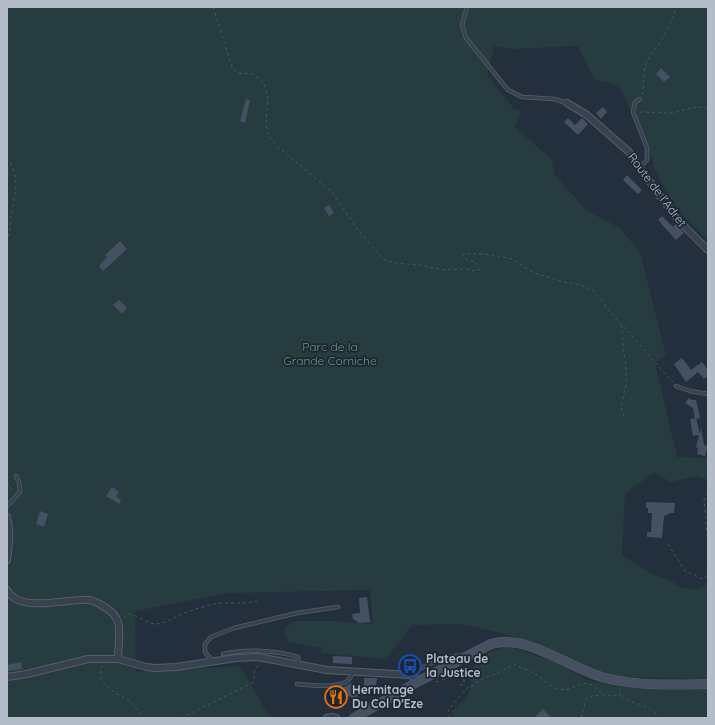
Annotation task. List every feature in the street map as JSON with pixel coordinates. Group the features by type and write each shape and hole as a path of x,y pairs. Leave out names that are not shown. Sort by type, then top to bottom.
{"main road":[{"path":"354,718 419,681 491,644 503,641 542,651 582,671 607,678 645,683 708,684"}],"street":[{"name":"Route de l'Adret","path":"567,103 587,115 629,152 662,199 682,224 708,250"},
{"path":"7,517 10,529 10,539 7,560"},
{"path":"7,590 10,595 23,602 90,600 97,602 109,610 118,621 118,659"},
{"path":"7,677 27,674 88,659 118,659 155,668 176,667 236,658 264,658 314,668 410,675 419,681"},
{"path":"326,718 336,718"}],"lane":[{"path":"467,7 462,25 466,38 508,90 522,97 554,99 567,103"},
{"path":"640,99 635,102 633,112 647,148 647,160 640,167"},
{"path":"676,386 708,394"},
{"path":"7,506 20,492 19,482 16,476"},
{"path":"211,662 204,648 204,644 211,637 234,628 297,613 338,607"},
{"path":"223,654 238,651 252,651 291,655 298,657 298,664"},
{"path":"410,675 418,669 454,656 465,658"},
{"path":"297,684 326,686 346,682 353,671"}],"path":[{"path":"214,7 232,67 239,73 253,74 264,83 268,98 266,120 268,135 278,147 331,191 358,230 383,259 395,263 444,270 466,269 476,272 480,270 480,267 477,264 465,259 463,255 468,253 510,258 530,270 562,282 592,290 606,304 676,386"},
{"path":"640,99 644,89 643,78 647,62 664,35 676,7"},
{"path":"633,112 671,113 698,107 708,108"},
{"path":"7,158 12,167 16,188 7,241"},
{"path":"622,324 626,366 626,384 621,408 624,416"},
{"path":"7,482 16,496"},
{"path":"708,493 704,500 708,546"},
{"path":"668,544 685,571 703,579 708,575"},
{"path":"118,621 129,614 155,624 205,607 225,603 243,604 257,601"},
{"path":"107,658 106,663 100,669 101,680 115,693 130,701 144,718"},
{"path":"181,718 254,682 253,675 255,669 264,658"},
{"path":"450,718 448,710 467,688 514,664 537,675 551,686 559,689 567,689 575,685 585,684 596,686 603,695"},
{"path":"419,681 438,682 455,676 462,677 464,679 464,684 458,686"},
{"path":"581,718 586,699 590,696 603,695 620,696 625,700 648,707 656,712 658,718"}],"green space":[{"name":"Parc de la Grande Corniche","path":"7,7 708,7 708,241 682,214 669,197 653,165 653,161 621,89 612,83 595,80 578,46 512,49 494,46 487,75 514,109 521,111 515,127 552,160 554,174 587,211 620,228 640,252 666,355 655,363 677,457 708,458 708,480 697,476 670,482 655,472 625,493 622,555 648,572 670,580 681,588 696,589 708,584 708,679 618,677 586,668 552,650 508,635 461,624 412,625 386,659 321,653 322,648 288,642 284,628 296,621 335,621 373,624 370,590 228,593 135,611 136,672 240,666 266,711 273,718 7,718"},
{"path":"507,646 553,661 589,681 640,688 708,688 708,718 453,718 451,712 468,696 475,658"}],"building":[{"path":"661,68 670,77 664,82 656,74"},
{"path":"246,99 250,100 245,123 240,121"},
{"path":"603,107 607,112 601,119 596,113"},
{"path":"568,118 575,125 582,118 588,124 578,135 564,122"},
{"path":"627,175 642,190 638,194 623,180"},
{"path":"329,205 334,213 329,216 324,208"},
{"path":"662,216 673,227 676,224 684,233 676,240 658,220"},
{"path":"120,241 127,249 103,271 99,266 107,257 105,255"},
{"path":"119,300 127,308 122,314 113,305"},
{"path":"682,358 691,370 702,362 708,370 708,376 704,379 698,372 686,382 674,364"},
{"path":"689,398 696,400 700,418 695,419 693,408 685,403"},
{"path":"696,418 700,434 701,427 704,445 708,446 705,456 697,454 698,448 696,447 699,435 693,436 690,419"},
{"path":"112,487 119,492 116,496 121,500 119,504 106,496"},
{"path":"646,502 675,503 674,513 669,513 664,516 662,538 647,537 647,532 651,532 652,513 648,513"},
{"path":"40,511 48,514 44,527 36,524"},
{"path":"367,597 370,622 359,623 353,619 352,614 360,613 359,598"},
{"path":"333,656 352,657 352,664 333,663"},
{"path":"21,662 22,669 8,671 7,665"},
{"path":"364,678 377,678 376,685 371,685 371,688 364,687"},
{"path":"352,683 358,696 352,699 350,696 341,700 342,703 336,706 329,691 336,688 337,690"},
{"path":"543,709 552,718 534,718"}],"place":[{"name":"Plateau de la Justice","path":"410,666"},
{"name":"Hermitage Du Col D'Eze","path":"336,697"}]}
